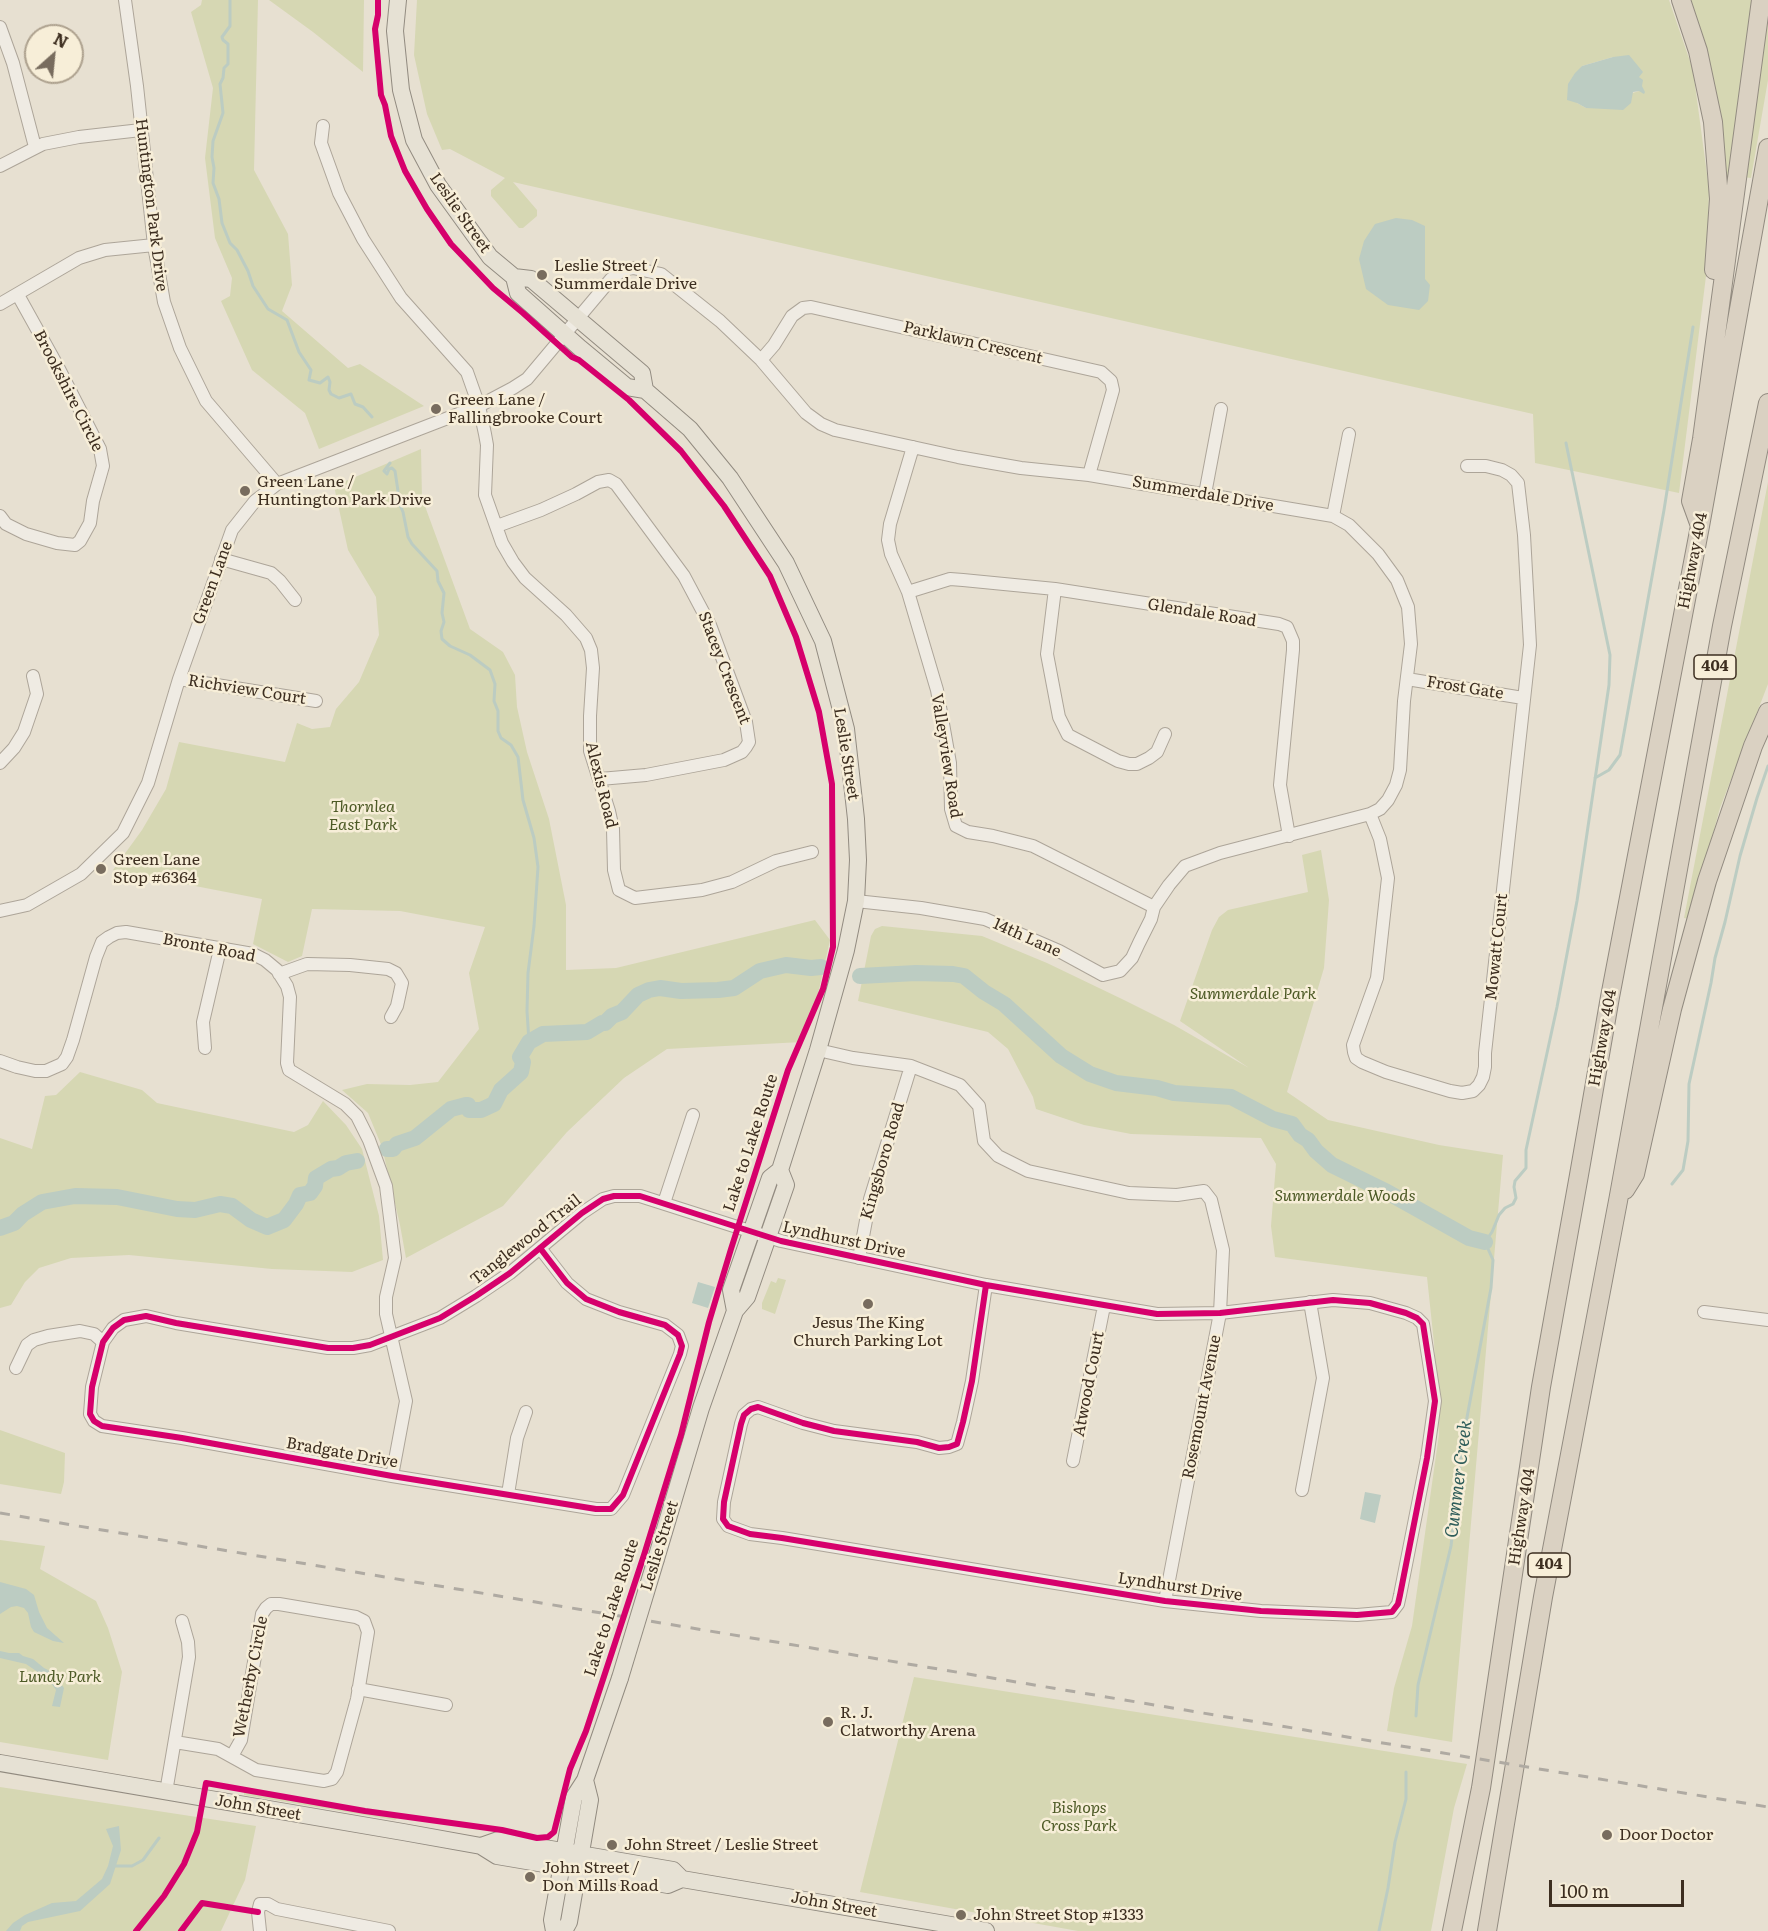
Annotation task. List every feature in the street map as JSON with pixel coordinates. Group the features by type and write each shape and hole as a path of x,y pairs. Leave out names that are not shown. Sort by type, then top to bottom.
{"highway":[{"path":"1681,0 1698,51 1707,89 1717,161 1719,199 1711,331 1714,354"},
{"path":"1700,526 1691,501 1714,354 1761,0"},
{"name":"Highway 404","path":"1452,1931 1481,1788 1541,1387 1570,1222 1768,148"},
{"name":"Highway 404","path":"1487,1931 1543,1597 1618,1201 1722,626 1768,404"},
{"path":"1618,1201 1635,1174 1672,1009 1707,881 1753,746 1768,712"}],"main road":[{"name":"Leslie Street","path":"399,0 395,31 402,90 414,140 438,185 490,257 514,277 531,279 642,373 645,390"},
{"name":"Leslie Street","path":"514,277 518,293 565,335 627,387 645,390 690,429 730,478 786,563 823,641 846,729 858,860 856,901 846,950 818,1050 780,1170 786,1185 759,1234 747,1297 735,1311 701,1408 620,1678 585,1780 590,1800 571,1861"},
{"name":"John Street","path":"0,1763 481,1846 498,1840 668,1885 682,1880 986,1931"},
{"path":"554,1931 552,1920 571,1861"},
{"path":"564,1931 569,1922 571,1861"}],"street":[{"name":"Huntington Park Drive","path":"125,0 154,244 164,302 180,348 206,401 277,484"},
{"path":"0,27 13,63 35,147"},
{"name":"Alexis Road","path":"323,126 321,143 339,193 363,239 401,298 467,372 479,406 486,445 484,495 502,543 525,578 571,620 586,638 591,650 593,668 590,751 613,830 616,882 619,890 635,898 687,892 732,882 776,861 812,852"},
{"path":"0,166 35,147 59,140 141,130"},
{"path":"0,304 79,258 105,250 154,244"},
{"name":"Summerdale Drive","path":"579,319 611,279 623,270 633,268 652,271 674,282 720,321 761,360 806,413 834,430 958,458 1089,475 1333,516 1349,525 1369,543 1397,580 1403,592 1408,607 1412,645 1400,770 1389,800 1380,809 1370,814 1220,853 1185,866 1154,907"},
{"name":"Brookshire Circle","path":"0,516 6,524 26,534 57,543 75,545 90,524 93,501 103,466 100,449 18,295"},
{"name":"Parklawn Crescent","path":"761,360 774,345 792,316 798,310 811,307 1101,372 1111,381 1113,390 1089,475"},
{"name":"Green Lane","path":"0,911 27,905 81,874 123,833 148,783 179,679 232,530 255,501 277,484 479,406 527,379 579,319"},
{"path":"1204,494 1221,409"},
{"path":"1333,516 1349,434"},
{"name":"Valleyview Road","path":"913,447 888,534 891,554 908,592 937,690 950,764 951,809 957,826 968,832 1033,846 1154,907"},
{"name":"Mowatt Court","path":"1370,814 1380,840 1388,878 1377,978 1353,1045 1356,1058 1397,1076 1450,1091 1462,1093 1473,1091 1483,1077 1485,1067 1530,645 1524,535 1518,483 1502,470 1486,466 1467,466"},
{"name":"Stacey Crescent","path":"497,526 541,510 598,482 609,480 616,484 684,576 714,635 746,722 749,742 746,747 742,752 724,760 646,775 600,780"},
{"path":"221,559 271,573 295,600"},
{"name":"Glendale Road","path":"908,592 950,579 1055,589 1287,627 1293,641 1293,650 1280,785 1289,836"},
{"path":"1055,589 1047,654 1059,717 1068,735 1118,761 1137,764 1157,752 1165,734"},
{"path":"0,763 14,748 24,732 37,694 33,676"},
{"name":"Richview Court","path":"179,679 316,701"},
{"name":"Frost Gate","path":"1407,679 1523,698"},
{"name":"14th Lane","path":"856,901 921,908 985,919 1059,951 1103,975 1120,971 1126,967 1140,943 1154,907"},
{"name":"Bronte Road","path":"0,1061 35,1071 46,1071 62,1064 73,1040 96,957 102,942 109,936 126,932 253,954 274,966 287,986 290,997 287,1063 289,1070 345,1104 357,1116 369,1140 386,1186 394,1258 386,1297 386,1314 406,1401 392,1476"},
{"path":"205,1048 203,1022 220,949"},
{"path":"279,974 307,964 388,969 396,973 402,983 392,1017"},
{"name":"Rosemount Avenue","path":"818,1050 853,1058 911,1065 960,1084 979,1106 984,1141 998,1156 1028,1171 1129,1193 1177,1195 1204,1191 1211,1200 1223,1250 1220,1313 1165,1601"},
{"name":"Kingsboro Road","path":"859,1258 870,1199 911,1065"},
{"path":"664,1203 693,1115"},
{"name":"Tanglewood Trail","path":"391,1338 449,1312 510,1273 582,1213 603,1199 614,1196 640,1196 759,1234"},
{"name":"Lyndhurst Drive","path":"759,1234 986,1285 1157,1314 1220,1313 1333,1300 1370,1303 1417,1318 1423,1324 1435,1401 1427,1458 1398,1604 1392,1612 1357,1615 1261,1611 1165,1601 750,1534 728,1526 723,1519 724,1502 741,1424 744,1415 751,1409 758,1407 834,1431 939,1448 957,1444 972,1381 986,1285"},
{"name":"Bradgate Drive","path":"103,1341 92,1387 90,1414 94,1421 102,1426 392,1476 596,1509 611,1509 623,1495 682,1346 678,1335 665,1325 619,1312 586,1299 567,1283 540,1248"},
{"path":"1302,1490 1323,1378 1310,1302"},
{"name":"Atwood Court","path":"1073,1461 1104,1306"},
{"path":"1704,1311 1768,1320"},
{"path":"16,1368 27,1345 34,1340 59,1333 80,1331 94,1334 103,1341 113,1328 124,1320 146,1316 328,1348 353,1348 391,1338"},
{"path":"508,1494 517,1438 526,1412"},
{"name":"Wetherby Circle","path":"175,1742 218,1749 256,1770 320,1781 329,1780 337,1772 358,1689 368,1632 364,1621 356,1617 279,1604 268,1606 262,1614 241,1740 232,1756"},
{"path":"165,1792 189,1657 188,1642 182,1622"},
{"path":"358,1689 446,1705"},
{"path":"260,1931 258,1912 260,1904 389,1931"}],"green space":[{"path":"202,0 258,0 254,170 288,234 292,285 282,311 348,368 360,364 424,406 319,449 305,413 252,370 221,301 230,296 232,278 215,238 205,158 213,88 191,12 201,5"},
{"path":"269,0 364,0 363,72 313,32"},
{"path":"417,0 1669,0 1693,70 1709,189 1707,268 1679,493 1535,463 1533,414 513,182 537,210 537,216 523,228 519,228 491,196 491,190 505,178 450,149 442,150 427,114 414,55","holes":["1613,57 1639,77 1642,86 1639,91 1586,108 1577,103 1582,66","1424,226 1425,279 1359,259"]},
{"path":"1688,0 1754,0 1729,189 1723,189"},
{"path":"1768,0 1768,80 1751,178 1742,177"},
{"name":"Thornlea East Park","path":"421,449 422,498 470,629 503,652 515,675 517,707 527,752 549,819 566,905 566,970 616,968 815,920 830,940 818,994 802,1042 667,1049 624,1078 567,1132 503,1206 406,1258 382,1147 368,1113 342,1090 367,1084 410,1085 438,1082 479,1029 469,973 485,927 400,911 312,909 302,956 288,962 253,944 262,899 113,870 142,830 166,789 179,742 285,762 297,723 312,729 330,727 336,709 359,682 379,635 376,597 348,550 334,486"},
{"path":"1768,482 1768,684 1720,808 1690,919 1684,918"},
{"name":"Summerdale Woods","path":"1321,850 1329,900 1324,968 1287,1092 1328,1120 1439,1145 1503,1155 1452,1742 1387,1731 1394,1688 1412,1626 1439,1434 1434,1343 1427,1277 1275,1257 1271,1226 1276,1164 1261,1138 1131,1134 1084,1125 1036,1109 1033,1097 1008,1049 988,1032 858,1001 871,936 875,929 882,926 982,936 1047,963 1124,1000 1174,1025 1249,1068 1180,1021 1212,930 1219,917 1228,910 1308,892 1302,855"},
{"path":"80,1072 142,1090 157,1103 294,1132 308,1125 323,1101 346,1125 362,1149 379,1216 383,1260 352,1272 272,1269 129,1255 71,1258 39,1268 25,1282 11,1305 0,1308 0,1138 32,1149 45,1096 56,1095"},
{"path":"778,1278 786,1280 775,1314 762,1309 762,1303 771,1281 776,1283"},
{"path":"0,1430 65,1453 64,1482 61,1494 0,1484"},
{"name":"Lundy Park","path":"0,1540 45,1546 40,1569 96,1601 108,1628 122,1672 108,1760 0,1742"},
{"name":"Bishops Cross Park","path":"914,1677 1467,1764 1454,1808 1431,1931 1078,1931 860,1892"},
{"path":"0,1787 256,1826 245,1880 221,1931 0,1931"},
{"path":"244,1790 399,1817 395,1820 244,1795"}],"shaded area":[{"path":"1629,55 1643,72 1639,77 1643,80 1642,86 1645,92 1644,94 1639,91 1633,92 1631,103 1623,110 1586,108 1567,100 1568,84 1582,66"},
{"path":"1396,218 1412,220 1425,226 1425,279 1430,285 1428,301 1419,310 1388,305 1366,289 1359,259 1364,241 1375,224"},
{"path":"698,1282 715,1287 708,1308 692,1303"},
{"path":"1365,1492 1381,1495 1375,1523 1360,1519"},
{"path":"0,1582 26,1589 34,1595 47,1628 64,1643 53,1641 34,1632 24,1608 11,1607 0,1614"},
{"path":"0,1651 19,1653 52,1672 64,1688 60,1707 52,1706 56,1690 48,1679 26,1664 0,1658"},
{"path":"119,1826 121,1850 110,1884 80,1911 28,1922 22,1926 20,1931 6,1931 25,1915 52,1903 76,1901 102,1879 113,1846 106,1829"}],"waterway":[{"path":"230,0 230,26 222,37 228,44 228,64 224,68 220,84 223,113 213,141 212,157 213,183 219,199 222,223 230,243 237,250 253,286 268,309 287,320 299,352 311,370 309,380 320,383 328,377 331,394 339,398 351,394 355,404 363,407 372,417"},
{"path":"1595,778 1609,770 1620,755 1664,510 1693,327"},
{"path":"1416,1716 1418,1685 1451,1546 1463,1439 1491,1288 1493,1260 1485,1242 1499,1215 1513,1204 1516,1198 1515,1181 1526,1168 1526,1150 1577,901 1609,685 1610,655 1566,443"},
{"path":"390,463 384,471 387,474 389,469 392,468 395,471 398,491 396,496 403,512 408,537 437,571 438,581 444,593 442,639 490,670 495,684 494,701 498,711 498,731 501,738 511,745 518,757 523,800 534,838 538,867 528,973 529,1042"},
{"path":"1672,1184 1683,1170 1688,1141 1689,1084 1715,958 1740,856 1768,766"},
{"path":"387,1149 393,1149 397,1144 415,1138 451,1109 468,1105 469,1110 481,1110 494,1104 501,1090 521,1072 523,1062 520,1057 529,1042 543,1034 587,1032 622,1012 638,995 649,990 734,988 760,971 786,965 821,967"},
{"path":"860,976 916,973 964,976 1004,1004 1061,1056 1090,1074 1116,1083 1157,1088 1174,1093 1231,1097 1273,1119 1292,1124 1300,1135 1308,1140 1316,1151 1332,1165 1387,1192 1469,1238 1485,1242"},
{"path":"0,1228 14,1223 23,1214 42,1202 75,1196 117,1197 177,1209 195,1210 220,1204 232,1206 251,1220 267,1227 284,1220 300,1195 310,1193 315,1186 316,1178 331,1169 357,1161"},
{"name":"Cummer Creek","path":"1379,1931 1395,1842 1406,1799 1406,1772"},
{"path":"114,1866 132,1866 143,1860 159,1838"}],"railway":[{"path":"0,1513 1768,1807"}],"cycle path":[{"name":"Lake to Lake Route","path":"136,1931 164,1896 184,1864 197,1832 206,1783 365,1811 502,1830 537,1838 548,1837 554,1832 570,1769 586,1731 681,1435 709,1322 731,1249 788,1070 823,989 833,947 832,784 819,712 796,637 770,576 724,506 681,451 629,400 579,360 572,357 493,288 451,244 427,209 405,171 391,136 381,95 375,29 378,0"},
{"path":"540,1248 567,1283 586,1299 619,1312 665,1325 678,1335 682,1346 623,1495 611,1509 596,1509 392,1476 102,1426 94,1421 90,1414 92,1387 103,1342 113,1328 124,1320 146,1316 328,1348 370,1345 440,1318 510,1273 582,1213 603,1199 614,1196 640,1196 781,1241 986,1285 1157,1314 1220,1313 1333,1300 1370,1303 1406,1313 1423,1324 1435,1401 1427,1458 1400,1595 1398,1604 1392,1612 1357,1615 1261,1611 1165,1601 750,1534 728,1526 723,1519 724,1502 741,1424 744,1415 751,1409 758,1407 834,1431 917,1442 939,1448 957,1444 972,1381 986,1285"},
{"path":"181,1931 202,1903 258,1912"}],"place":[{"name":"Leslie Street / Summerdale Drive","path":"542,275"},
{"name":"Green Lane / Fallingbrooke Court","path":"436,409"},
{"name":"Green Lane / Huntington Park Drive","path":"245,491"},
{"name":"Green Lane Stop #6364","path":"101,869"},
{"name":"Jesus The King Church Parking Lot","path":"868,1304"},
{"name":"R. J. Clatworthy Arena","path":"828,1722"},
{"name":"Door Doctor","path":"1607,1835"},
{"name":"John Street / Leslie Street","path":"612,1845"},
{"name":"John Street / Don Mills Road","path":"530,1877"},
{"name":"John Street Stop #1333","path":"961,1915"}],"park label":[{"name":"Summerdale Park","path":"1253,994"}]}
